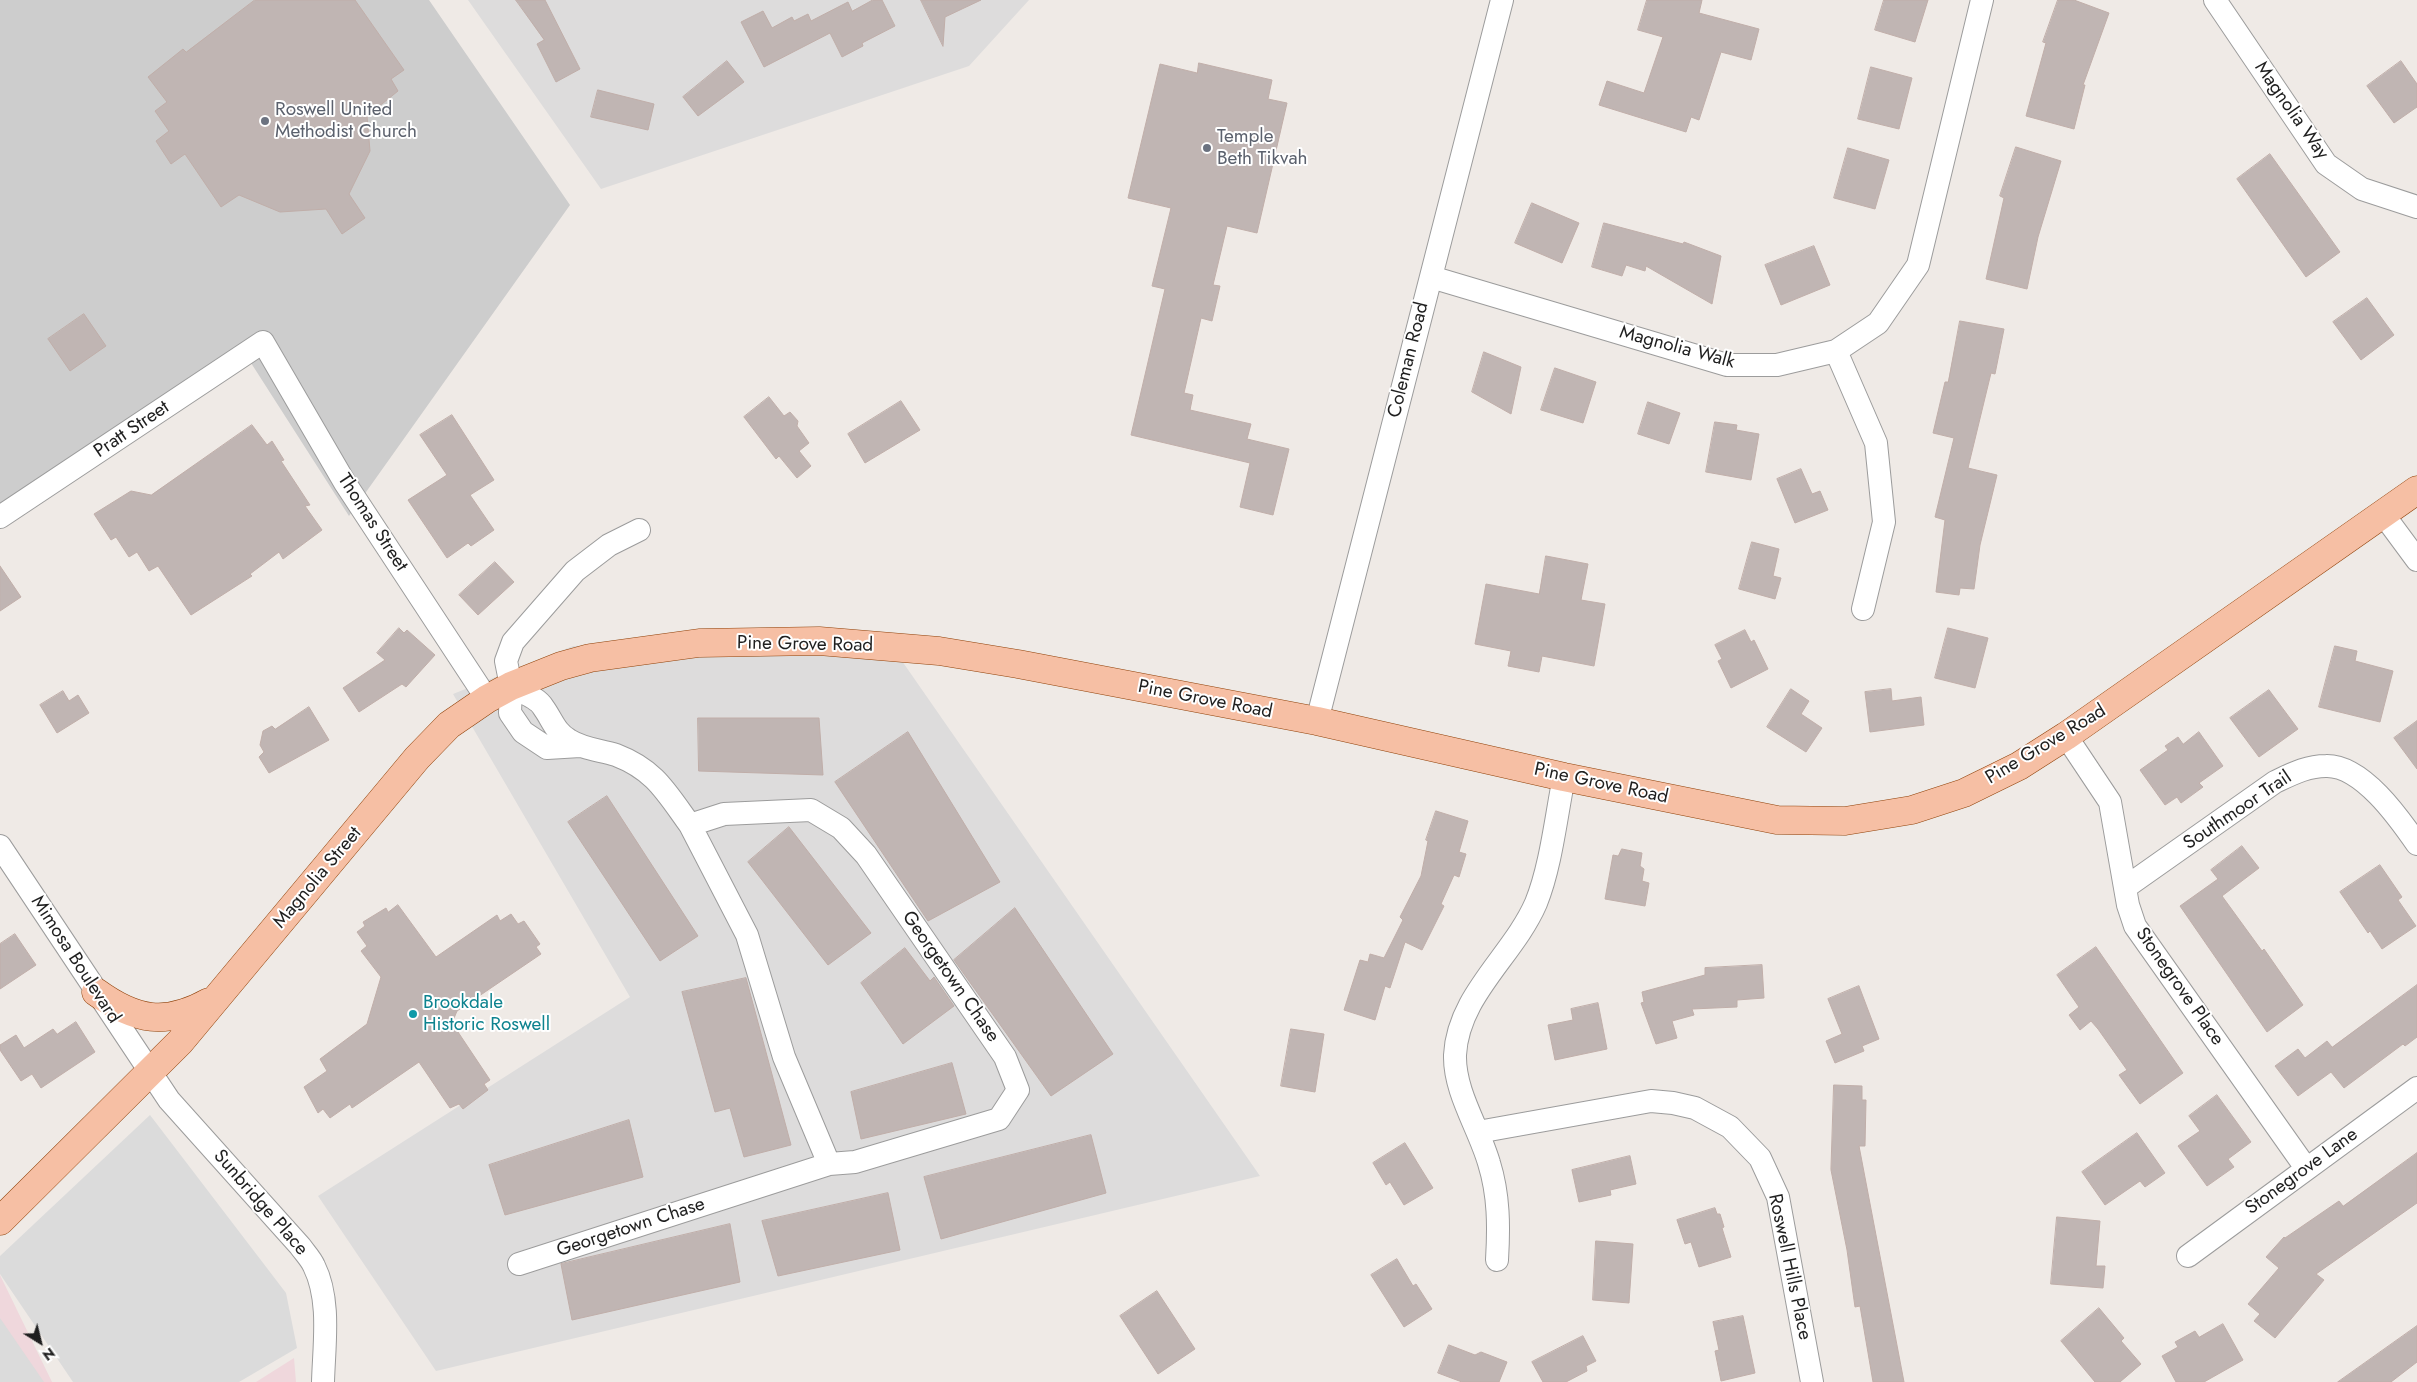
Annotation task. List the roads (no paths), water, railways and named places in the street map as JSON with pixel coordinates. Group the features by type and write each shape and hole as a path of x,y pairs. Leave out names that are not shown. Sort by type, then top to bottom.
{"main road":[{"name":"Pine Grove Road","path":"699,644 819,641 939,651 1317,721 1564,778 1777,820 1845,820 1912,810 1964,793 2019,766 2066,736 2417,490"},
{"name":"Magnolia Street","path":"0,1221 149,1073 217,998 417,758 450,725 487,699 512,686 561,666 590,658 699,644"},
{"path":"96,992 119,1007 151,1018 178,1016 217,998"}],"street":[{"name":"Coleman Road","path":"1317,721 1502,0"},
{"name":"Magnolia Walk","path":"1431,277 1727,365 1777,365 1836,351 1878,324 1918,265 1982,0"},
{"name":"Magnolia Way","path":"2215,0 2326,164 2362,189 2417,207"},
{"name":"Pratt Street","path":"0,518 263,342"},
{"name":"Thomas Street","path":"263,342 345,483 487,699"},
{"path":"1836,351 1876,443 1884,522 1863,609"},
{"path":"2383,514 2417,560"},
{"path":"580,746 547,748 523,732 510,713 512,686 506,661 512,642 575,571 610,545 639,530"},
{"path":"512,686 543,705 552,725 566,739 580,746 615,755 635,764 655,777 690,825 747,935 784,1057 829,1164"},
{"name":"Stonegrove Place","path":"2066,736 2110,802 2128,905 2135,926 2306,1168"},
{"name":"Southmoor Trail","path":"2126,887 2276,782 2300,770 2328,765 2350,772 2371,786 2417,844"},
{"path":"1497,1260 1499,1228 1496,1195 1489,1163 1458,1080 1455,1056 1458,1034 1470,1004 1523,927 1536,903 1544,878 1564,778"},
{"name":"Georgetown Chase","path":"519,1264 829,1164 855,1162 999,1119 1018,1090 1005,1057 866,855 841,828 811,810 724,814 690,825"},
{"name":"Mimosa Boulevard","path":"0,846 149,1073"},
{"name":"Sunbridge Place","path":"149,1073 169,1100 314,1264 321,1284 324,1308 323,1382"},
{"name":"Stonegrove Lane","path":"2188,1256 2417,1088"},
{"name":"Roswell Hills Place","path":"1478,1132 1651,1101 1695,1108 1730,1127 1760,1158 1778,1197 1812,1382"}],"place":[{"name":"Roswell United Methodist Church","path":"265,121"},
{"name":"Temple Beth Tikvah","path":"1207,148"},
{"name":"Brookdale Historic Roswell","path":"413,1014"}]}
